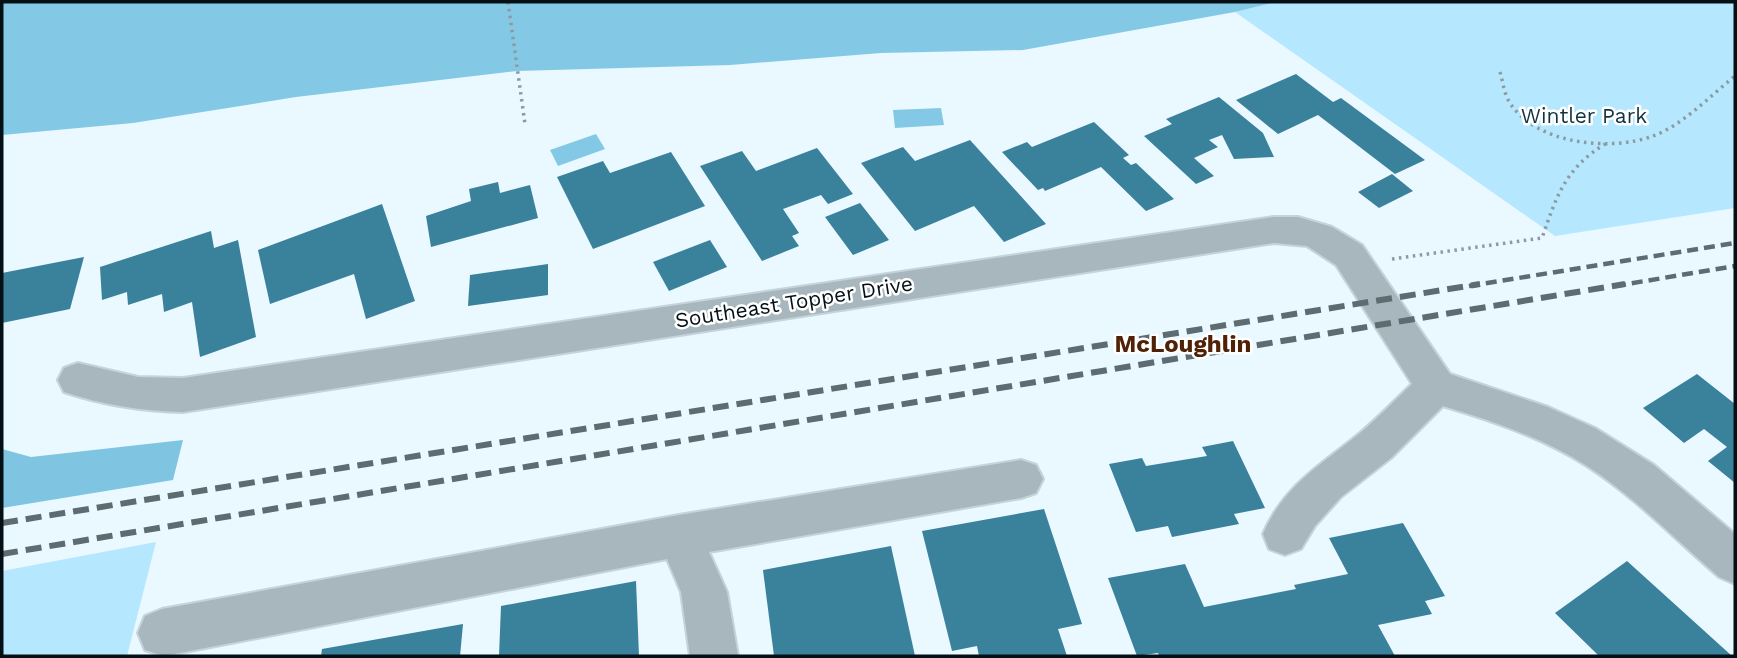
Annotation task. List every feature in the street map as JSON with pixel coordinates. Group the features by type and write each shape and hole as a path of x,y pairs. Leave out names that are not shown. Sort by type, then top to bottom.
{"street":[{"name":"Southeast Topper Drive","path":"78,380 138,394 183,395 1274,230 1298,230 1319,236 1349,255 1436,387"},
{"path":"1285,534 1299,512 1326,483 1376,445 1436,387 1503,407 1561,431 1612,461 1735,562"},
{"path":"162,632 678,536 1021,479"},
{"path":"678,536 704,592 714,656"}],"path":[{"path":"508,2 524,124"},
{"path":"1500,72 1509,102 1527,121 1566,138 1605,144 1632,142 1656,135 1735,76"},
{"path":"1370,287 1375,261 1542,238 1555,194 1563,179 1583,156 1605,144"}],"green space":[{"name":"Wintler Park","path":"1276,2 1735,2 1735,208 1555,236 1235,12"},
{"path":"156,542 127,656 2,656 2,571"}],"shaded area":[{"path":"2,2 1276,2 1235,12 1023,50 881,53 730,65 517,71 296,97 133,123 2,135"},
{"path":"941,108 944,125 895,128 893,110"},
{"path":"596,134 605,149 558,166 550,150"},
{"path":"183,440 173,480 2,508 2,449 31,457"}],"building":[{"path":"1296,74 1333,102 1341,98 1425,160 1395,174 1318,115 1278,134 1236,100"},
{"path":"1219,97 1263,133 1274,157 1234,159 1222,135 1209,140 1218,147 1194,158 1214,176 1196,184 1144,136 1172,124 1166,119"},
{"path":"1094,122 1129,155 1123,158 1131,165 1136,163 1174,199 1146,211 1101,167 1045,191 1043,188 1038,190 1002,152 1027,142 1032,147"},
{"path":"970,140 1046,224 1004,242 974,206 915,231 861,163 903,147 915,161"},
{"path":"817,148 853,194 828,204 821,195 783,209 799,233 792,236 799,246 762,261 700,166 742,151 756,171"},
{"path":"671,152 705,206 593,249 557,177 603,161 610,173"},
{"path":"1392,174 1413,191 1379,208 1358,192"},
{"path":"498,182 500,193 530,185 538,218 431,247 426,216 471,201 469,189"},
{"path":"860,203 889,240 853,255 825,217"},
{"path":"382,204 415,301 366,319 354,274 270,304 258,250"},
{"path":"211,231 214,248 238,240 256,337 200,357 192,302 164,312 162,294 128,305 127,292 102,300 100,267"},
{"path":"710,240 727,267 669,291 653,262"},
{"path":"84,257 70,309 2,323 2,273"},
{"path":"548,264 548,295 468,306 470,275"},
{"path":"1697,374 1735,404 1735,483 1708,461 1727,447 1704,429 1684,443 1643,408"},
{"path":"1233,441 1265,508 1234,514 1239,524 1172,537 1168,526 1136,532 1109,464 1142,458 1146,466 1207,456 1202,447"},
{"path":"1044,509 1082,624 1058,629 1067,656 979,656 977,646 952,651 922,531"},
{"path":"1403,523 1445,596 1425,601 1432,614 1378,625 1395,656 1159,656 1158,653 1137,656 1108,578 1185,564 1204,607 1296,589 1294,585 1348,574 1329,538"},
{"path":"891,546 915,656 774,656 763,570"},
{"path":"1627,561 1732,656 1599,656 1555,613"},
{"path":"636,581 639,656 499,656 501,606"},
{"path":"463,624 460,656 321,656 322,649"}],"railway":[{"path":"1469,286 1735,243"},
{"path":"1615,286 1735,266"},
{"path":"2,523 1480,284"},
{"path":"2,554 1625,284"}],"district":[{"name":"McLoughlin","path":"1183,344"}]}
